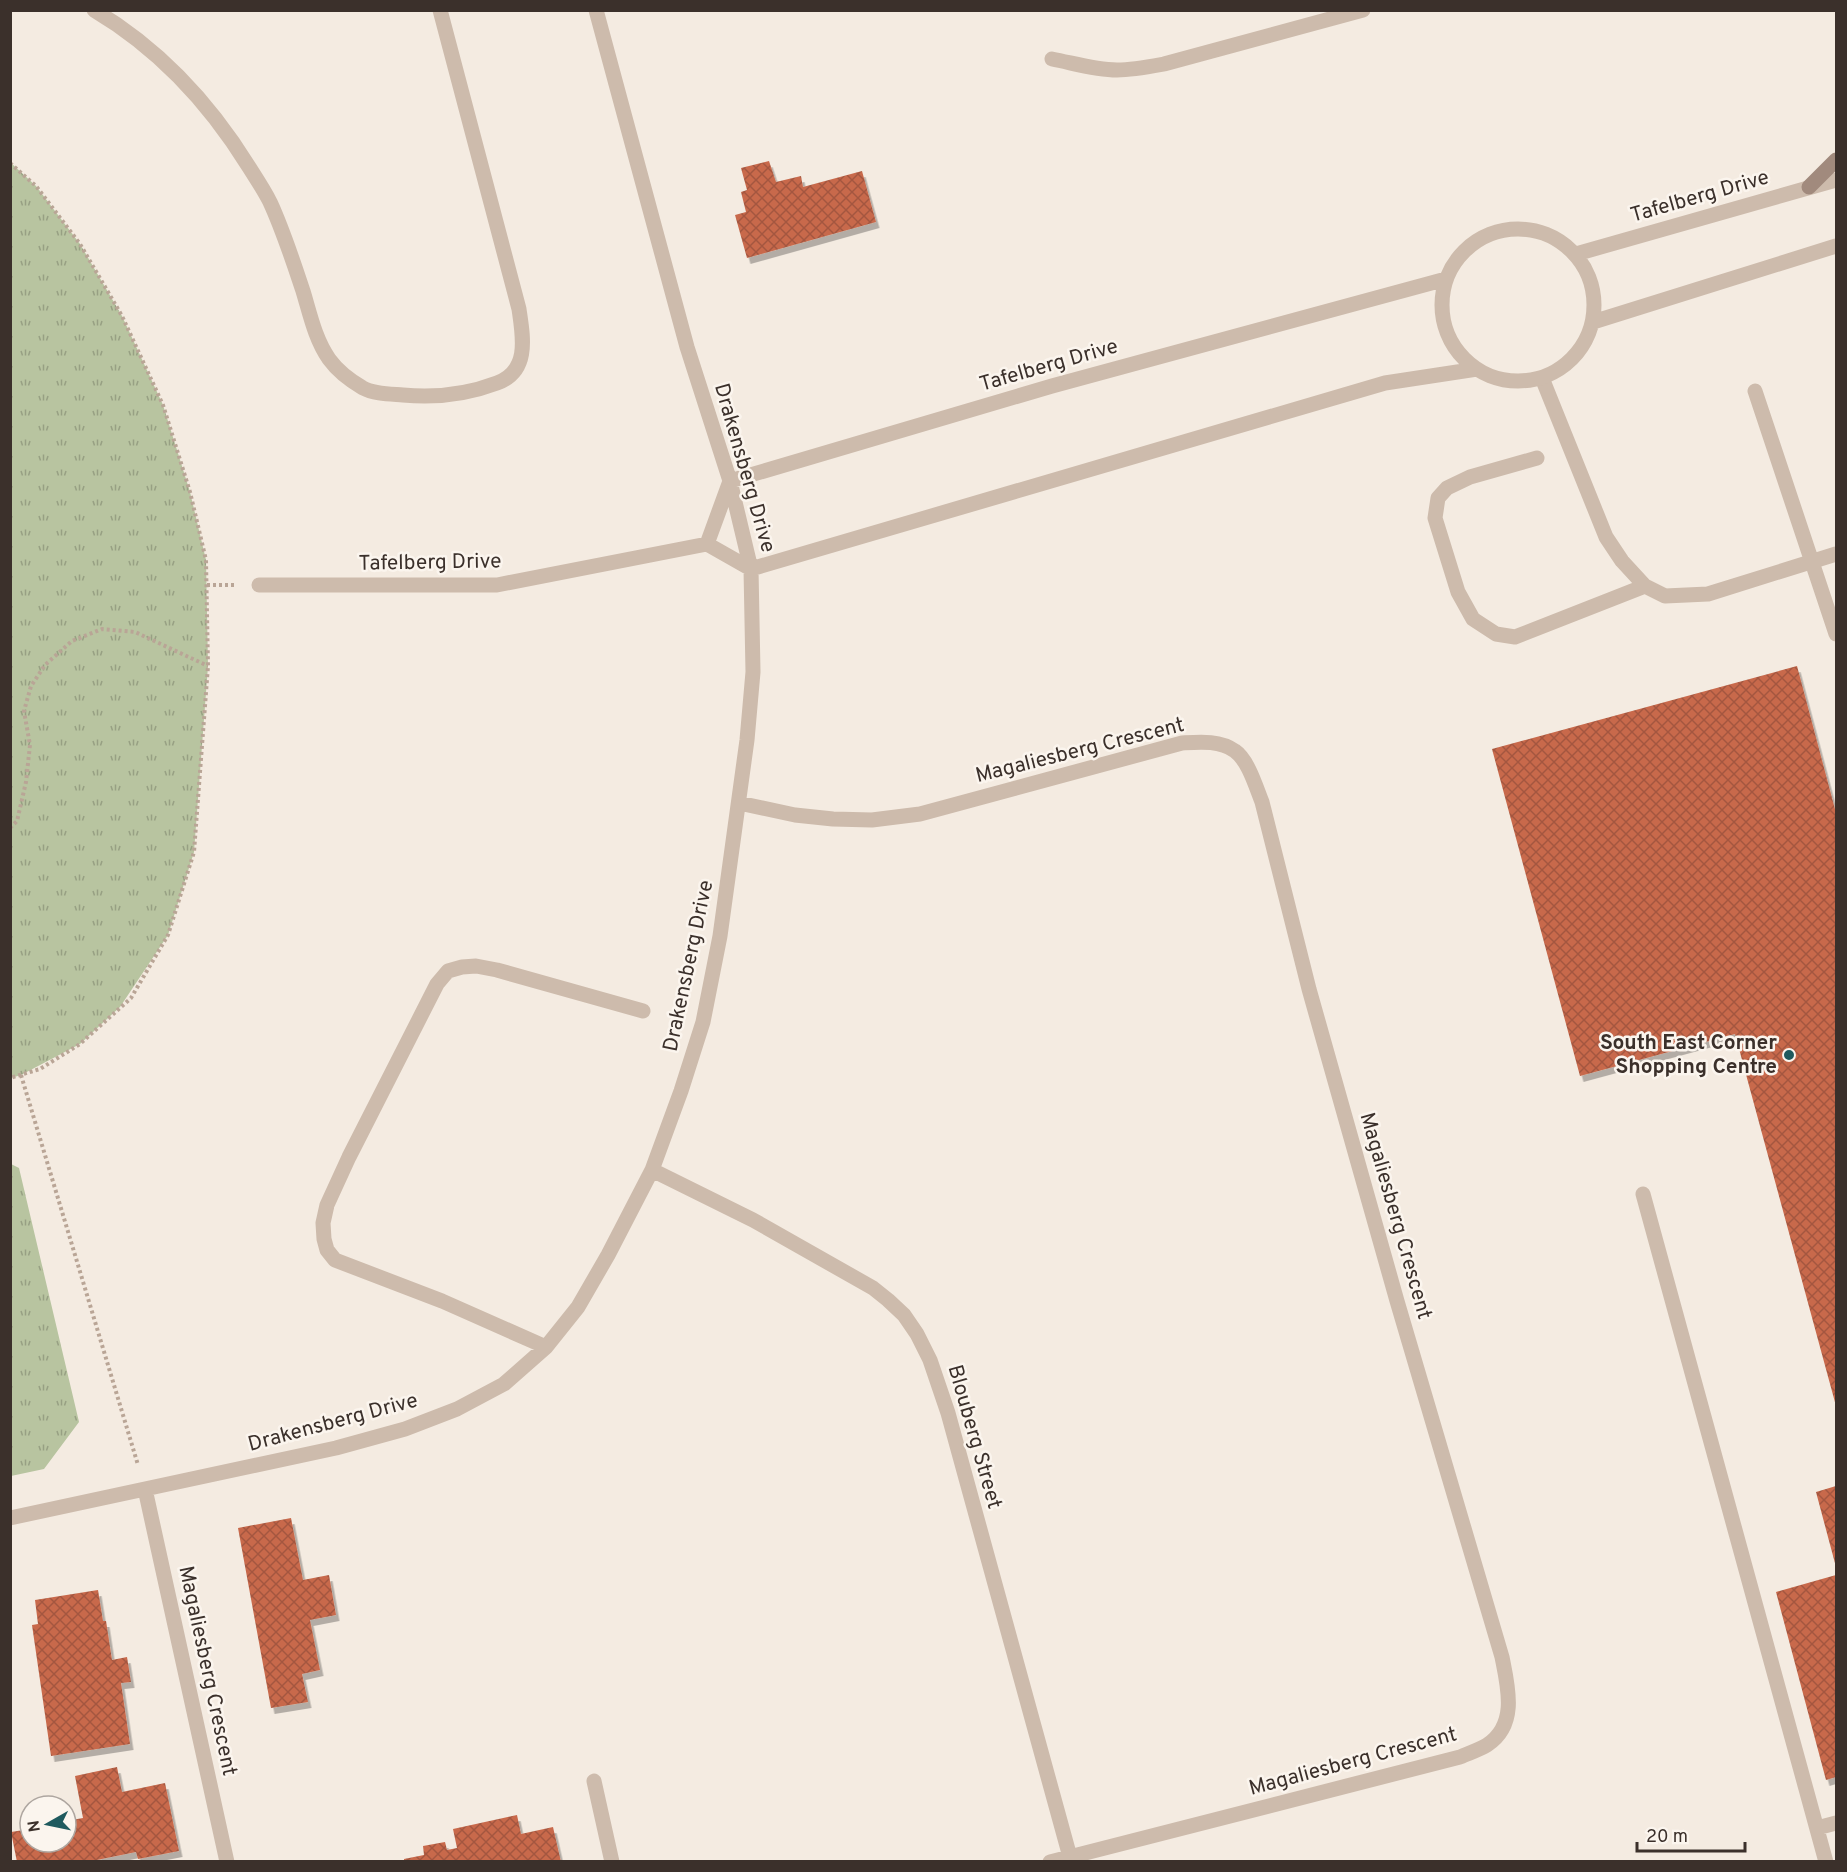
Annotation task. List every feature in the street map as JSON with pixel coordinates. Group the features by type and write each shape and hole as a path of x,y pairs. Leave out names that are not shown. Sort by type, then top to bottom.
{"main road":[{"path":"1809,187 1836,160"}],"street":[{"path":"94,10 147,46 189,88 231,138 269,200 294,265 319,341 329,360 346,377 365,389 417,396 476,391 506,380 517,367 523,350 519,309 440,10"},
{"name":"Drakensberg Drive","path":"10,1518 336,1448 405,1429 457,1409 504,1383 546,1347 578,1307 652,1170 703,1022 720,936 747,741 753,672 751,568 730,481 687,347 596,10"},
{"path":"1052,59 1095,68 1139,69 1363,10"},
{"name":"Tafelberg Drive","path":"1576,254 1836,180"},
{"path":"1515,228 1538,230 1558,240 1576,254 1586,269 1595,304 1593,322 1581,349 1560,369 1542,378 1504,381 1477,369 1458,352 1446,329 1442,304 1446,279 1457,259 1473,243 1493,233 1515,228"},
{"path":"1593,322 1836,246"},
{"name":"Tafelberg Drive","path":"730,481 1052,386 1446,279"},
{"path":"730,481 707,544 751,568 1386,383 1477,369"},
{"path":"1542,378 1606,537 1622,561 1645,586 1665,596 1708,594 1836,554"},
{"path":"1755,391 1836,634"},
{"path":"1537,458 1470,477 1447,488 1438,498 1435,518 1458,592 1473,619 1496,634 1515,637 1645,586"},
{"name":"Tafelberg Drive","path":"259,585 497,585 707,544"},
{"name":"Magaliesberg Crescent","path":"739,803 795,815 833,819 872,820 920,814 1182,743 1203,742 1235,751 1252,775 1262,802 1322,1034 1397,1301 1502,1657 1508,1687 1509,1710 1506,1724 1497,1737 1486,1746 1460,1757 1050,1862"},
{"path":"546,1347 442,1301 335,1260 327,1250 324,1239 323,1223 327,1205 348,1157 422,1011 437,984 448,971 476,966 497,970 643,1011"},
{"name":"Blouberg Street","path":"652,1170 753,1220 873,1288 904,1315 917,1334 930,1360 948,1413 1070,1857"},
{"path":"1643,1194 1826,1862"},
{"name":"Magaliesberg Crescent","path":"145,1489 227,1862"},
{"path":"594,1781 612,1862"},
{"path":"1817,1828 1836,1823"}],"path":[{"path":"10,163 36,186 80,244 122,316 163,405 190,492 206,560 208,666 194,852 168,935 131,998 80,1044 40,1069 10,1078"},
{"path":"10,828 16,821 26,782 30,746 24,711 31,686 45,665 72,641 102,629 135,632 208,666"},
{"path":"21,1075 145,1489"}],"green space":[{"path":"11,163 36,186 80,244 122,316 163,405 190,492 206,560 208,666 194,852 168,935 120,1007 80,1044 11,1078"},
{"path":"11,1164 19,1168 79,1422 44,1469 11,1476"}],"building":[{"path":"769,161 776,182 801,176 803,187 862,171 876,222 747,258 735,215 746,212 741,192 747,190 741,168"},
{"name":"South East Corner Shopping Centre","path":"1797,666 1836,813 1836,1406 1735,1034 1580,1076 1492,749"},
{"path":"1836,1486 1836,1567 1816,1492"},
{"path":"291,1518 303,1580 329,1575 336,1615 310,1620 320,1670 302,1674 308,1702 271,1708 238,1528"},
{"path":"1836,1575 1836,1777 1826,1780 1776,1592"},
{"path":"98,1590 112,1660 127,1657 131,1682 121,1683 130,1744 51,1756 32,1625 38,1624 35,1600"},
{"path":"117,1767 122,1792 165,1783 179,1851 138,1859 136,1852 87,1862 17,1862 11,1832 18,1831 18,1854 78,1854 78,1819 83,1818 75,1776"},
{"path":"517,1815 521,1834 553,1827 561,1862 404,1862 404,1859 424,1855 423,1846 445,1842 447,1850 457,1848 453,1829"}],"place":[{"name":"South East Corner Shopping Centre","path":"1789,1055"}]}
